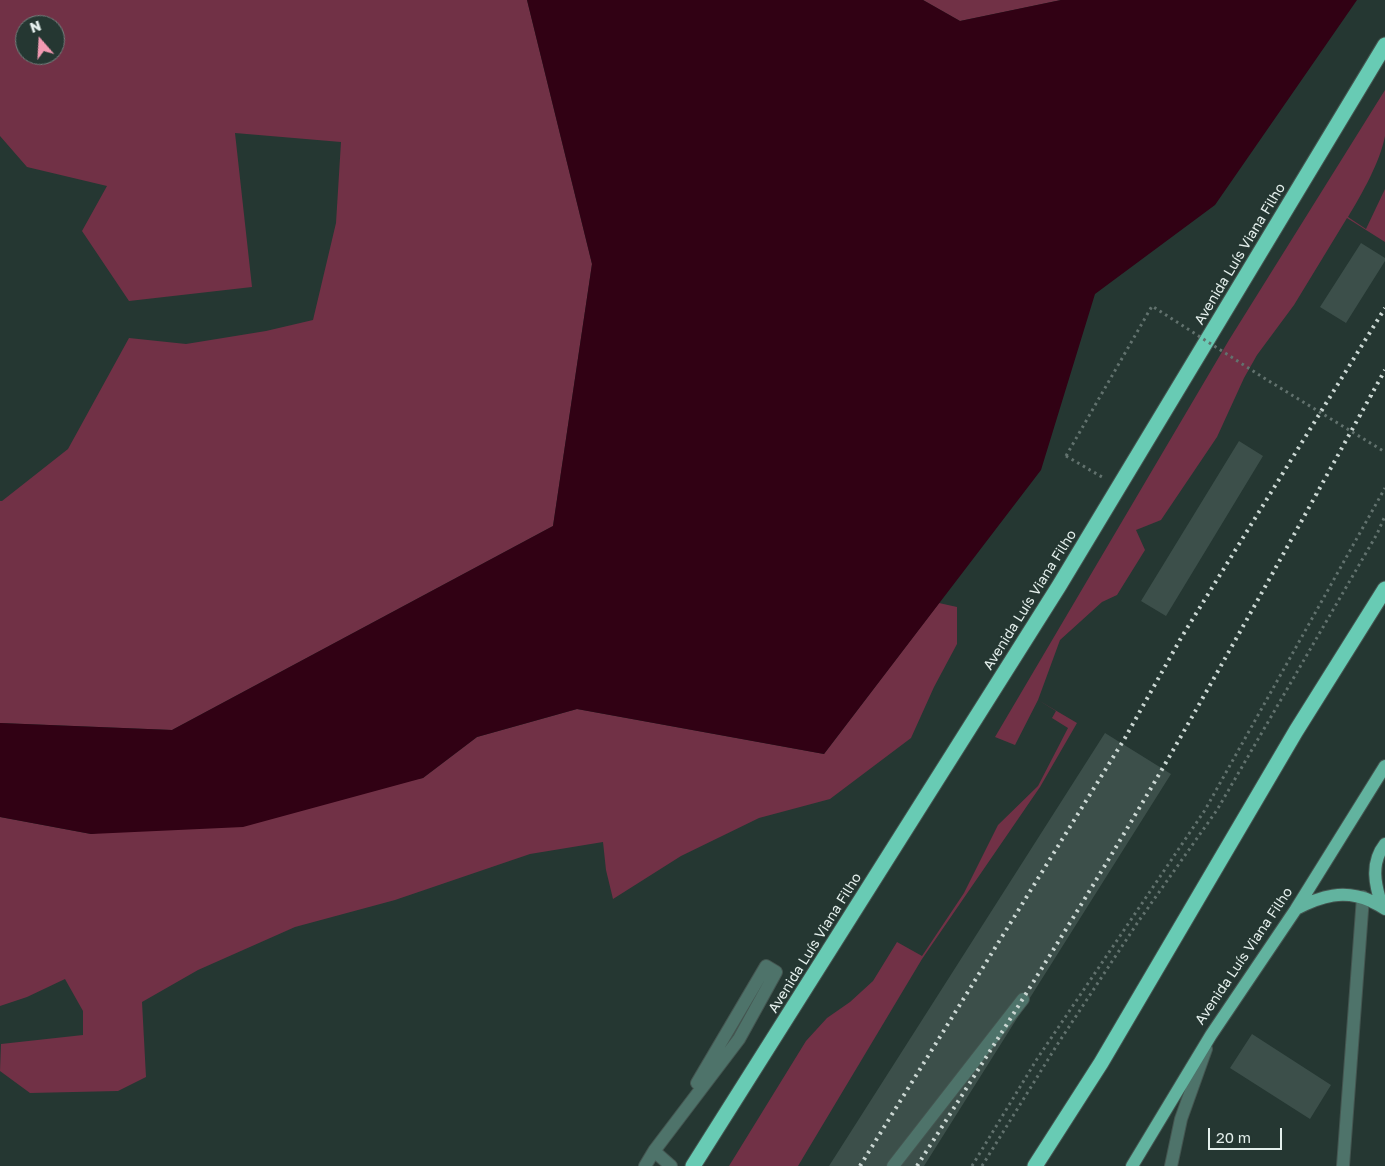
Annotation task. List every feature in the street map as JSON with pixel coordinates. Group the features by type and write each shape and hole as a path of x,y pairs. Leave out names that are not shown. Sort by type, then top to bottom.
{"highway":[{"name":"Avenida Luís Viana Filho","path":"693,1166 1059,586 1385,45"},
{"path":"1035,1166 1101,1063 1296,732 1385,590"}],"main road":[{"name":"Avenida Luís Viana Filho","path":"1132,1166 1211,1035 1296,909 1385,766"},
{"path":"1383,908 1376,888 1374,874 1377,858 1385,844"},
{"path":"1296,909 1325,896 1339,894 1363,897 1383,908"}],"street":[{"path":"1343,1166 1363,897"},
{"path":"645,1166 654,1151 739,1040 776,972 766,966 697,1083"},
{"path":"893,1166 1023,999"},
{"path":"1172,1166 1181,1119 1211,1035"},
{"path":"654,1151 671,1166"}],"path":[{"path":"1118,486 1066,456 1152,306 1264,378 1385,452"},
{"path":"972,1166 1037,1059 1205,810 1385,488"},
{"path":"982,1166 1057,1045 1127,939 1217,810 1377,534 1385,516"}],"shaded area":[{"path":"0,0 527,0 592,264 553,526 172,730 0,723 0,501 68,449 129,338 186,344 266,331 313,320 336,223 341,142 235,133 252,287 129,301 82,231 107,186 27,167 0,136"},
{"path":"527,0 923,0 960,21 1061,0 1357,0 1215,205 1095,294 1041,470 824,754 577,709 477,737 423,778 243,827 91,834 0,817 0,723 172,730 553,526 592,264"},
{"path":"923,0 1061,0 960,21"},
{"path":"1385,90 1385,136 1383,146 1370,178 1348,217 1366,229 1385,189 1385,242 1347,218 1294,305 1257,355 1244,378 1217,437 1161,520 1136,530 1145,550 1117,595 1102,602 1060,640 1038,700 1015,745 995,737 1229,340"},
{"path":"939,603 957,607 957,644 934,687 911,738 830,799 759,818 681,856 613,899 606,870 603,842 530,854 395,900 295,927 198,970 142,1002 146,1077 118,1091 30,1093 0,1071 1,1044 83,1035 83,1011 65,979 27,997 0,1006 0,817 91,834 423,778 477,737 577,709 824,754"},
{"path":"1038,700 1077,723 1040,787 922,959 798,1166 729,1166 806,1041 827,1018 850,1002 873,981 897,942 922,956 964,893 998,825 1038,786 1068,728 1052,718 1056,711"}],"building":[{"path":"1361,243 1385,258 1385,261 1346,323 1320,307"},
{"path":"1239,441 1263,456 1166,616 1141,601"},
{"path":"1105,733 1171,774 924,1166 829,1166"},
{"path":"1252,1034 1331,1085 1310,1119 1230,1068"}],"railway":[{"path":"860,1166 1125,738 1181,638 1385,308"},
{"path":"917,1166 1045,964 1138,811 1385,370"}]}
